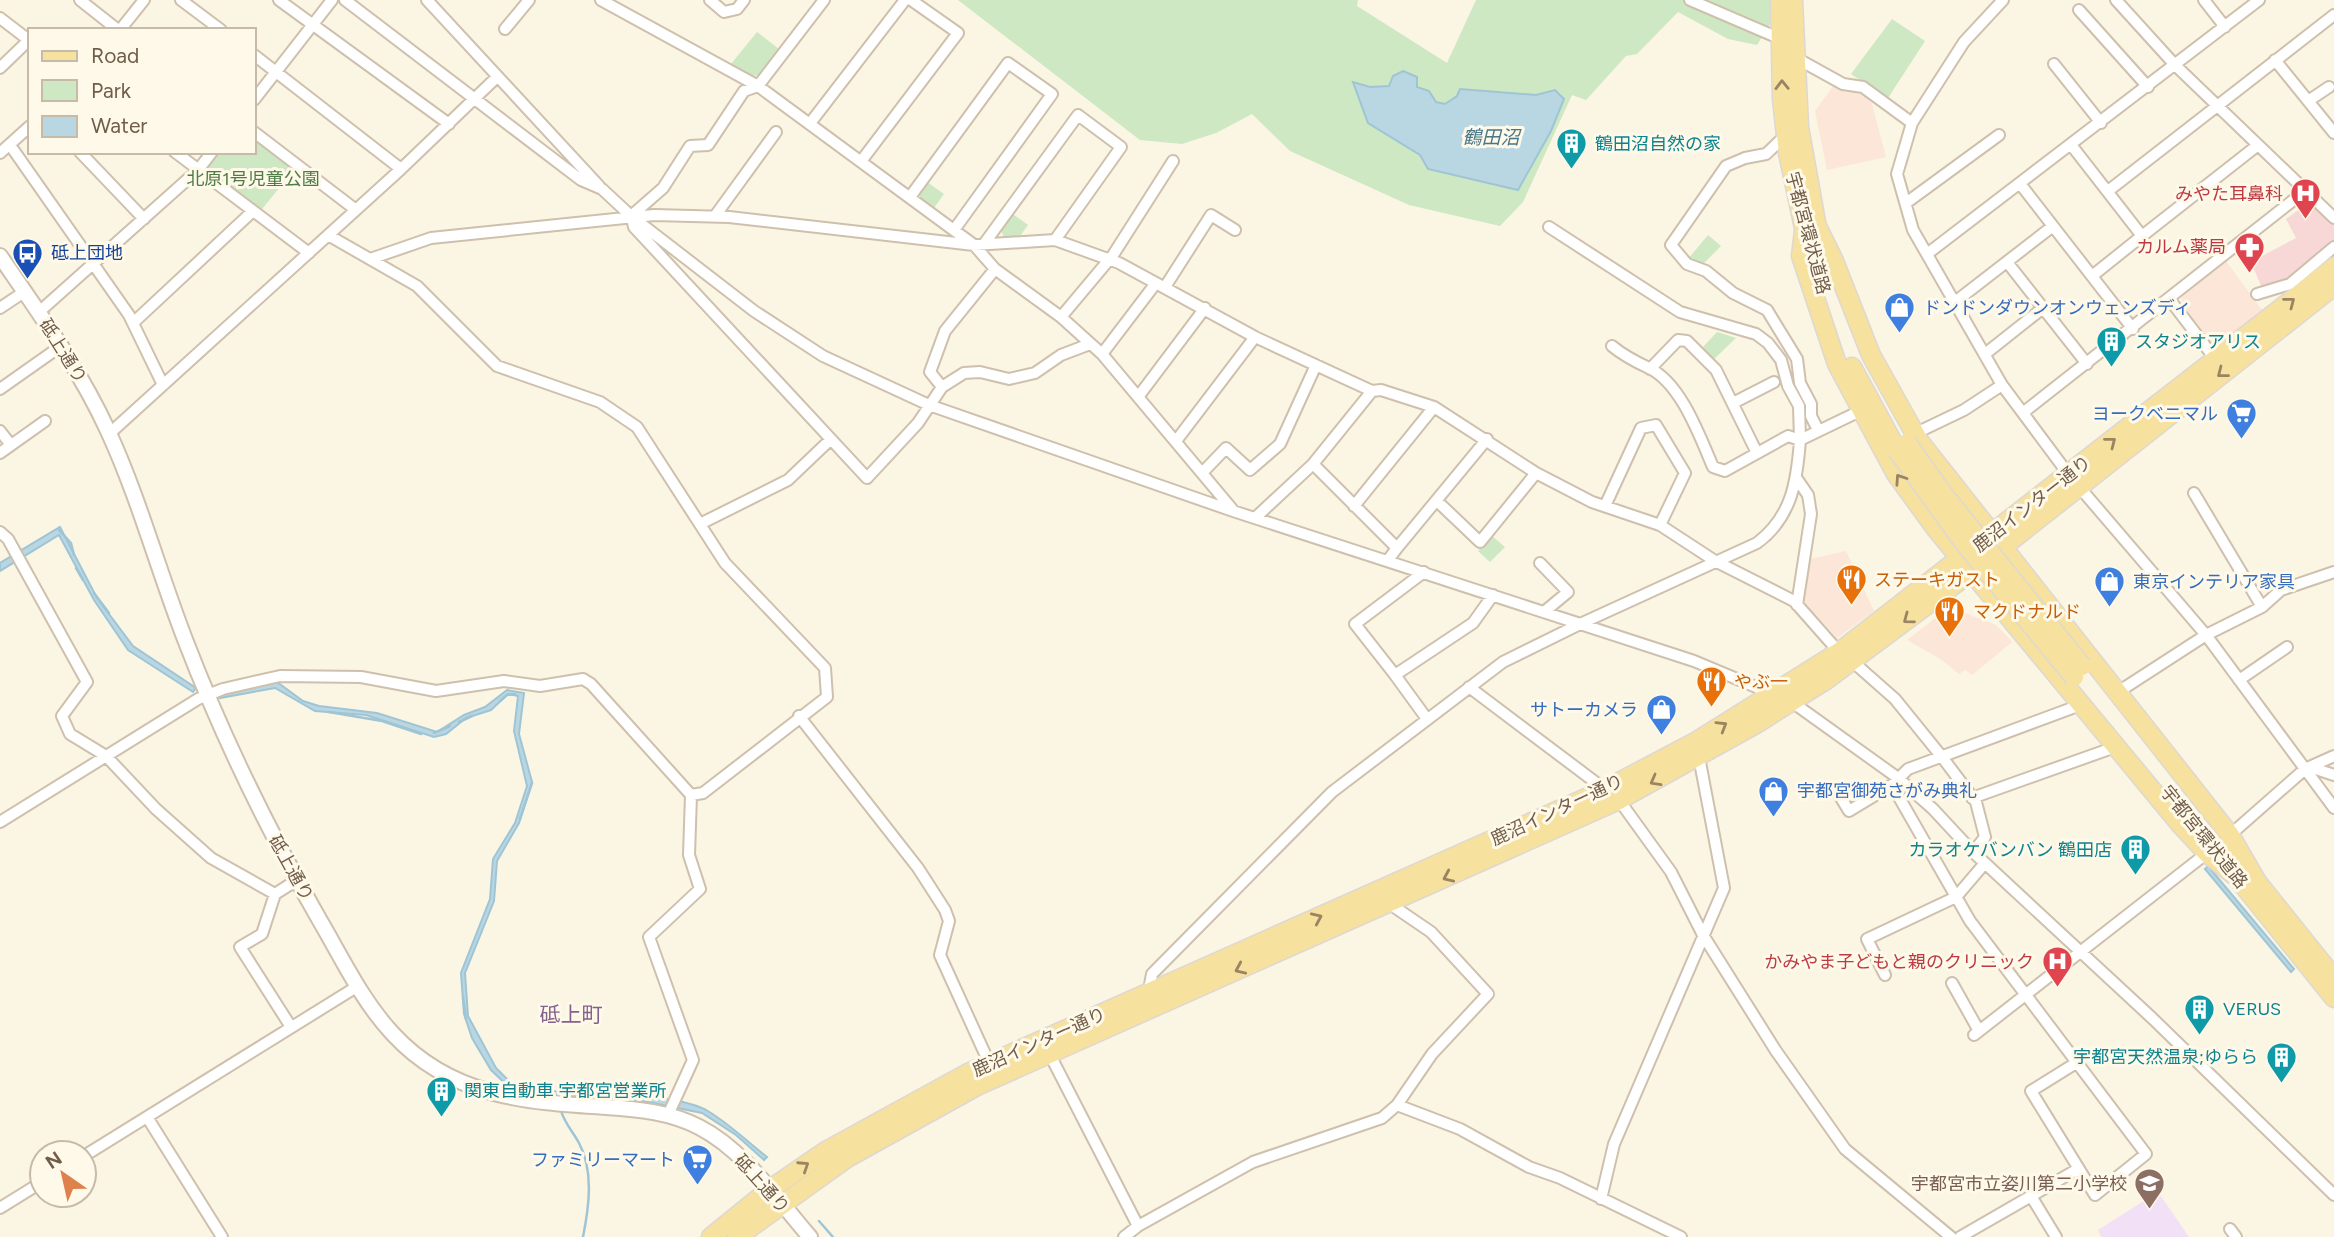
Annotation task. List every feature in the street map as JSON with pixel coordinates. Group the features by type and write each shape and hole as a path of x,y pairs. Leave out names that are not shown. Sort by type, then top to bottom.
{"main road":[{"name":"宇都宮環状道路","path":"1780,0 1786,135 1809,227 1860,359 1906,442 2078,671 2248,879 2334,978"},
{"name":"宇都宮環状道路","path":"1793,0 1799,127 1809,227"},
{"path":"1809,227 1801,256 1817,311 1837,364 1896,474 1966,566 2207,853 2248,879"},
{"name":"鹿沼インター通り","path":"2074,481 2216,360 2334,268"},
{"name":"鹿沼インター通り","path":"711,1237 775,1196 870,1125 1699,757 1792,702 1845,657 2074,481 2334,286"},
{"path":"1906,442 1996,542 2230,835 2248,879"},
{"name":"鹿沼インター通り","path":"1612,795 1776,694 1845,657"},
{"name":"宇都宮環状道路","path":"2248,879 2334,998"},
{"name":"鹿沼インター通り","path":"993,1070 1049,1053 1150,1001"},
{"name":"鹿沼インター通り","path":"737,1237 775,1196"}],"street":[{"path":"79,0 116,28"},
{"path":"121,28 144,0"},
{"path":"181,0 218,28"},
{"path":"279,0 449,124"},
{"path":"256,97 332,0"},
{"path":"345,0 581,180 602,189"},
{"path":"428,0 602,189 631,216 754,311 823,356 929,405 1233,511 1694,661 1792,702 1895,781 2152,1018 2334,1195"},
{"path":"505,29 529,0"},
{"path":"601,0 758,86 811,122 954,230 979,244 995,269 1061,317 1102,354 1233,511"},
{"path":"710,0 724,12 731,12 744,0"},
{"path":"631,216 663,188 691,146 708,145 744,91 758,86 824,0"},
{"path":"811,122 905,0"},
{"path":"862,160 958,33 911,0"},
{"path":"1690,0 1781,38"},
{"path":"2003,0 1964,42 1912,123 1897,174 1913,230 2002,385 2074,481 2206,635 2308,768 2334,808"},
{"path":"2116,0 2175,65 2334,218"},
{"path":"2204,0 2225,27"},
{"path":"1927,254 2021,185 2259,0"},
{"path":"2079,10 2148,87"},
{"path":"2108,191 2334,15"},
{"path":"0,18 28,40"},
{"path":"0,68 28,42"},
{"path":"256,56 401,169"},
{"path":"1796,58 1843,83 1863,87 1912,123"},
{"path":"2275,60 2334,133"},
{"path":"910,197 1008,63 1052,94 954,230"},
{"path":"2054,64 2101,123"},
{"path":"109,434 401,169 497,77"},
{"path":"2308,101 2329,87"},
{"path":"979,244 1078,115 1121,148 1055,240"},
{"path":"0,153 28,128"},
{"path":"715,216 776,132"},
{"path":"256,134 356,210"},
{"path":"1786,135 1766,154 1745,158 1726,166 1671,245 1687,264 1706,271 1733,292 1768,310 1797,359 1800,383 1811,404 1811,416 1818,430"},
{"path":"1906,203 1999,135"},
{"path":"9,145 133,323 163,385"},
{"path":"2092,276 2258,145"},
{"path":"2071,146 2142,236"},
{"path":"82,154 144,219"},
{"path":"178,154 309,253"},
{"path":"39,312 198,170 210,154"},
{"path":"1061,317 1113,255 1173,162"},
{"path":"2021,185 2133,329"},
{"path":"2024,412 2170,300 2305,191"},
{"path":"133,323 253,211"},
{"path":"1102,354 1161,285 1211,215 1235,230"},
{"path":"631,216 634,227 867,478 918,424 942,387 964,373 980,372 1009,379 1035,373 1061,355 1090,344"},
{"path":"373,258 431,238 631,216 715,216 979,244 1055,240 1107,259 1205,308 1255,337 1372,391 1434,407 1536,473 1605,506 1660,525 1718,562 1797,605 1845,657 1895,699 1972,798 1985,837 1973,852"},
{"path":"1955,302 2053,226"},
{"path":"1150,1001 1152,974 1332,792 1503,662 1757,543 1771,533 1789,505 1797,479 1799,406 1788,386 1781,360 1768,343 1756,334 1680,312 1549,227"},
{"path":"328,235 373,258 417,286 496,366 600,401 637,427 724,563 825,668 827,697 799,716 703,793 691,794"},
{"path":"2258,295 2290,284 2334,247"},
{"name":"砥上通り","path":"0,256 61,346 109,434 207,694 249,790 297,880 379,1017 406,1047 442,1074 468,1087 519,1100 668,1115 715,1137 775,1196 810,1237"},
{"path":"2007,262 2087,364"},
{"path":"942,387 930,372 945,331 995,269"},
{"path":"0,308 24,292"},
{"path":"2170,300 2216,360"},
{"path":"1138,397 1205,308"},
{"path":"1985,354 2043,308"},
{"path":"1177,441 1255,337"},
{"path":"1650,369 1678,340 1687,341 1716,370 1735,402 1758,453"},
{"path":"0,389 61,346"},
{"path":"1612,346 1642,367 1650,369 1684,402 1713,467 1725,471 1788,436 1800,440 1860,411"},
{"path":"1202,473 1226,448 1250,470 1280,444 1316,365"},
{"path":"1735,402 1774,382"},
{"path":"1906,442 2002,385"},
{"path":"1255,518 1313,464 1372,391"},
{"path":"1354,506 1434,407"},
{"path":"0,453 45,421"},
{"path":"1605,506 1641,428 1656,425 1685,473 1660,525"},
{"path":"0,431 10,445"},
{"path":"1388,560 1487,439"},
{"path":"700,524 788,480 831,440"},
{"path":"1313,464 1397,548"},
{"path":"1437,501 1480,542 1536,473"},
{"path":"1797,479 1808,495 1811,514 1797,605"},
{"path":"2194,494 2262,607"},
{"path":"0,532 8,540 87,682 62,716 69,734 106,756 156,809 211,858 275,894"},
{"path":"1541,563 1568,592 1544,612"},
{"path":"1424,572 1355,624 1427,719"},
{"path":"2118,692 2206,635 2262,607 2281,590 2334,572"},
{"path":"1395,675 1473,623 1493,595"},
{"path":"2239,680 2287,647"},
{"path":"0,822 207,694 280,676 361,677 436,691 504,681 540,686 583,679 591,684 691,794 689,855 700,889 649,937 693,1060 668,1115"},
{"path":"1469,687 1612,795 1671,872 1703,935 1776,1051 1845,1149 1933,1219 1951,1237"},
{"path":"1839,793 1849,811 1895,781 1908,769 2083,704"},
{"path":"799,716 918,869 945,910 949,921 940,955 993,1070"},
{"path":"1972,798 2118,747"},
{"path":"2230,835 2308,768 2334,756"},
{"path":"1601,1199 1614,1144 1724,888 1699,757"},
{"path":"2308,768 2334,775"},
{"path":"1895,781 1956,897 2024,995 2146,1154 2095,1195 2031,1091 2076,1063"},
{"path":"1952,983 1977,1033 2207,853"},
{"path":"1885,975 1867,939 1956,897 1985,863"},
{"path":"291,1027 240,947 262,934 275,894 297,880"},
{"path":"1124,1237 1138,1226 1254,1162 1382,1118 1397,1105 1432,1054 1488,994 1431,932 1383,897"},
{"path":"98,1147 358,986"},
{"path":"1049,1053 1138,1226"},
{"path":"1397,1105 1460,1129 1529,1167 1560,1178 1681,1237"},
{"path":"147,1117 222,1237"},
{"path":"1960,1237 2078,1169"},
{"path":"2315,1177 2334,1183"},
{"path":"0,1208 28,1191"},
{"path":"2031,1196 2056,1237"}],"shaded area":[{"path":"1834,85 1862,90 1870,97 1886,157 1827,170 1815,111"},
{"path":"2312,200 2334,222 2334,242 2287,280 2262,288 2251,262 2296,238 2286,219"},
{"path":"2226,261 2262,310 2220,343 2211,342 2182,304 2182,297"},
{"path":"1846,551 1874,611 1837,638 1801,598 1805,560"},
{"name":"マクドナルド","path":"1950,607 1996,625 2012,642 1972,675 1965,670 1959,674 1942,660 1907,640"},
{"name":"宇都宮市立姿川第二小学校","path":"2158,1192 2189,1237 2101,1237 2098,1230"}],"green space":[{"path":"958,0 1358,0 1357,6 1447,63 1476,0 1770,0 1774,18 1757,45 1728,39 1678,12 1637,54 1626,56 1586,100 1572,95 1523,202 1500,226 1409,205 1290,151 1252,114 1216,133 1182,144 1140,140"},
{"path":"1892,19 1925,41 1888,98 1851,74"},
{"path":"757,32 779,49 759,75 752,76 731,64"},
{"name":"北原1号児童公園","path":"256,134 298,165 258,214 198,170 210,154 256,154"},
{"path":"927,182 944,194 934,208 920,197 920,191"},
{"path":"1013,214 1028,225 1020,236 1004,237 1001,231"},
{"path":"1708,235 1721,246 1702,265 1688,259"},
{"path":"1717,332 1736,338 1712,361 1701,349"},
{"path":"1492,536 1505,547 1490,562 1478,551"}],"water":[{"name":"鶴田沼","path":"1403,71 1417,77 1417,87 1429,91 1436,102 1445,104 1457,96 1460,89 1536,95 1555,90 1564,99 1551,131 1518,190 1428,169 1420,155 1368,123 1353,82 1370,87 1389,86 1393,76"},
{"path":"60,527 97,598 133,646 196,688 193,692 128,650 94,600 59,535 0,571 0,563"},
{"path":"277,682 303,701 319,706 377,713 437,732 464,715 485,707 507,690 524,693 519,734 532,782 519,823 497,861 494,901 465,973 468,1016 496,1068 517,1089 641,1096 689,1104 714,1115 767,1157 764,1160 736,1135 702,1113 643,1101 513,1091 491,1070 472,1038 464,1014 461,973 490,899 493,859 515,823 527,786 514,731 518,696 508,694 491,710 466,718 446,734 434,737 366,715 315,711 275,688 220,698 219,694"},
{"path":"2208,866 2294,969 2291,972 2205,869"}],"waterway":[{"path":"59,530 71,543 74,555"},
{"path":"76,568 83,580"},
{"path":"94,593 109,613"},
{"path":"500,701 507,695 515,694"},
{"path":"329,712 382,721 421,734"},
{"path":"459,722 472,716"},
{"path":"434,733 450,726"},
{"path":"520,819 532,783"},
{"path":"463,998 466,1019"},
{"path":"560,1108 579,1143 587,1165 588,1201 583,1237"},
{"path":"819,1221 833,1237"}],"place":[{"name":"鶴田沼自然の家","path":"1572,171"},
{"name":"みやた耳鼻科","path":"2306,221"},
{"name":"カルム薬局","path":"2249,274"},
{"name":"砥上団地","path":"28,280"},
{"name":"ドンドンダウンオンウェンズディ","path":"1900,335"},
{"name":"スタジオアリス","path":"2112,369"},
{"name":"ヨークベニマル","path":"2241,441"},
{"name":"ステーキガスト","path":"1851,607"},
{"name":"東京インテリア家具","path":"2110,609"},
{"name":"マクドナルド","path":"1950,639"},
{"name":"やぶ一","path":"1711,709"},
{"name":"サトーカメラ","path":"1661,737"},
{"name":"宇都宮御苑さがみ典礼","path":"1774,818"},
{"name":"カラオケバンバン 鶴田店","path":"2135,877"},
{"name":"かみやま子どもと親のクリニック","path":"2057,989"},
{"name":"VERUS","path":"2200,1036"},
{"name":"宇都宮天然温泉;ゆらら","path":"2281,1084"},
{"name":"関東自動車 宇都宮営業所","path":"441,1118"},
{"name":"ファミリーマート","path":"698,1187"},
{"name":"宇都宮市立姿川第二小学校","path":"2150,1211"}],"district":[{"name":"砥上町","path":"571,1015"}]}
